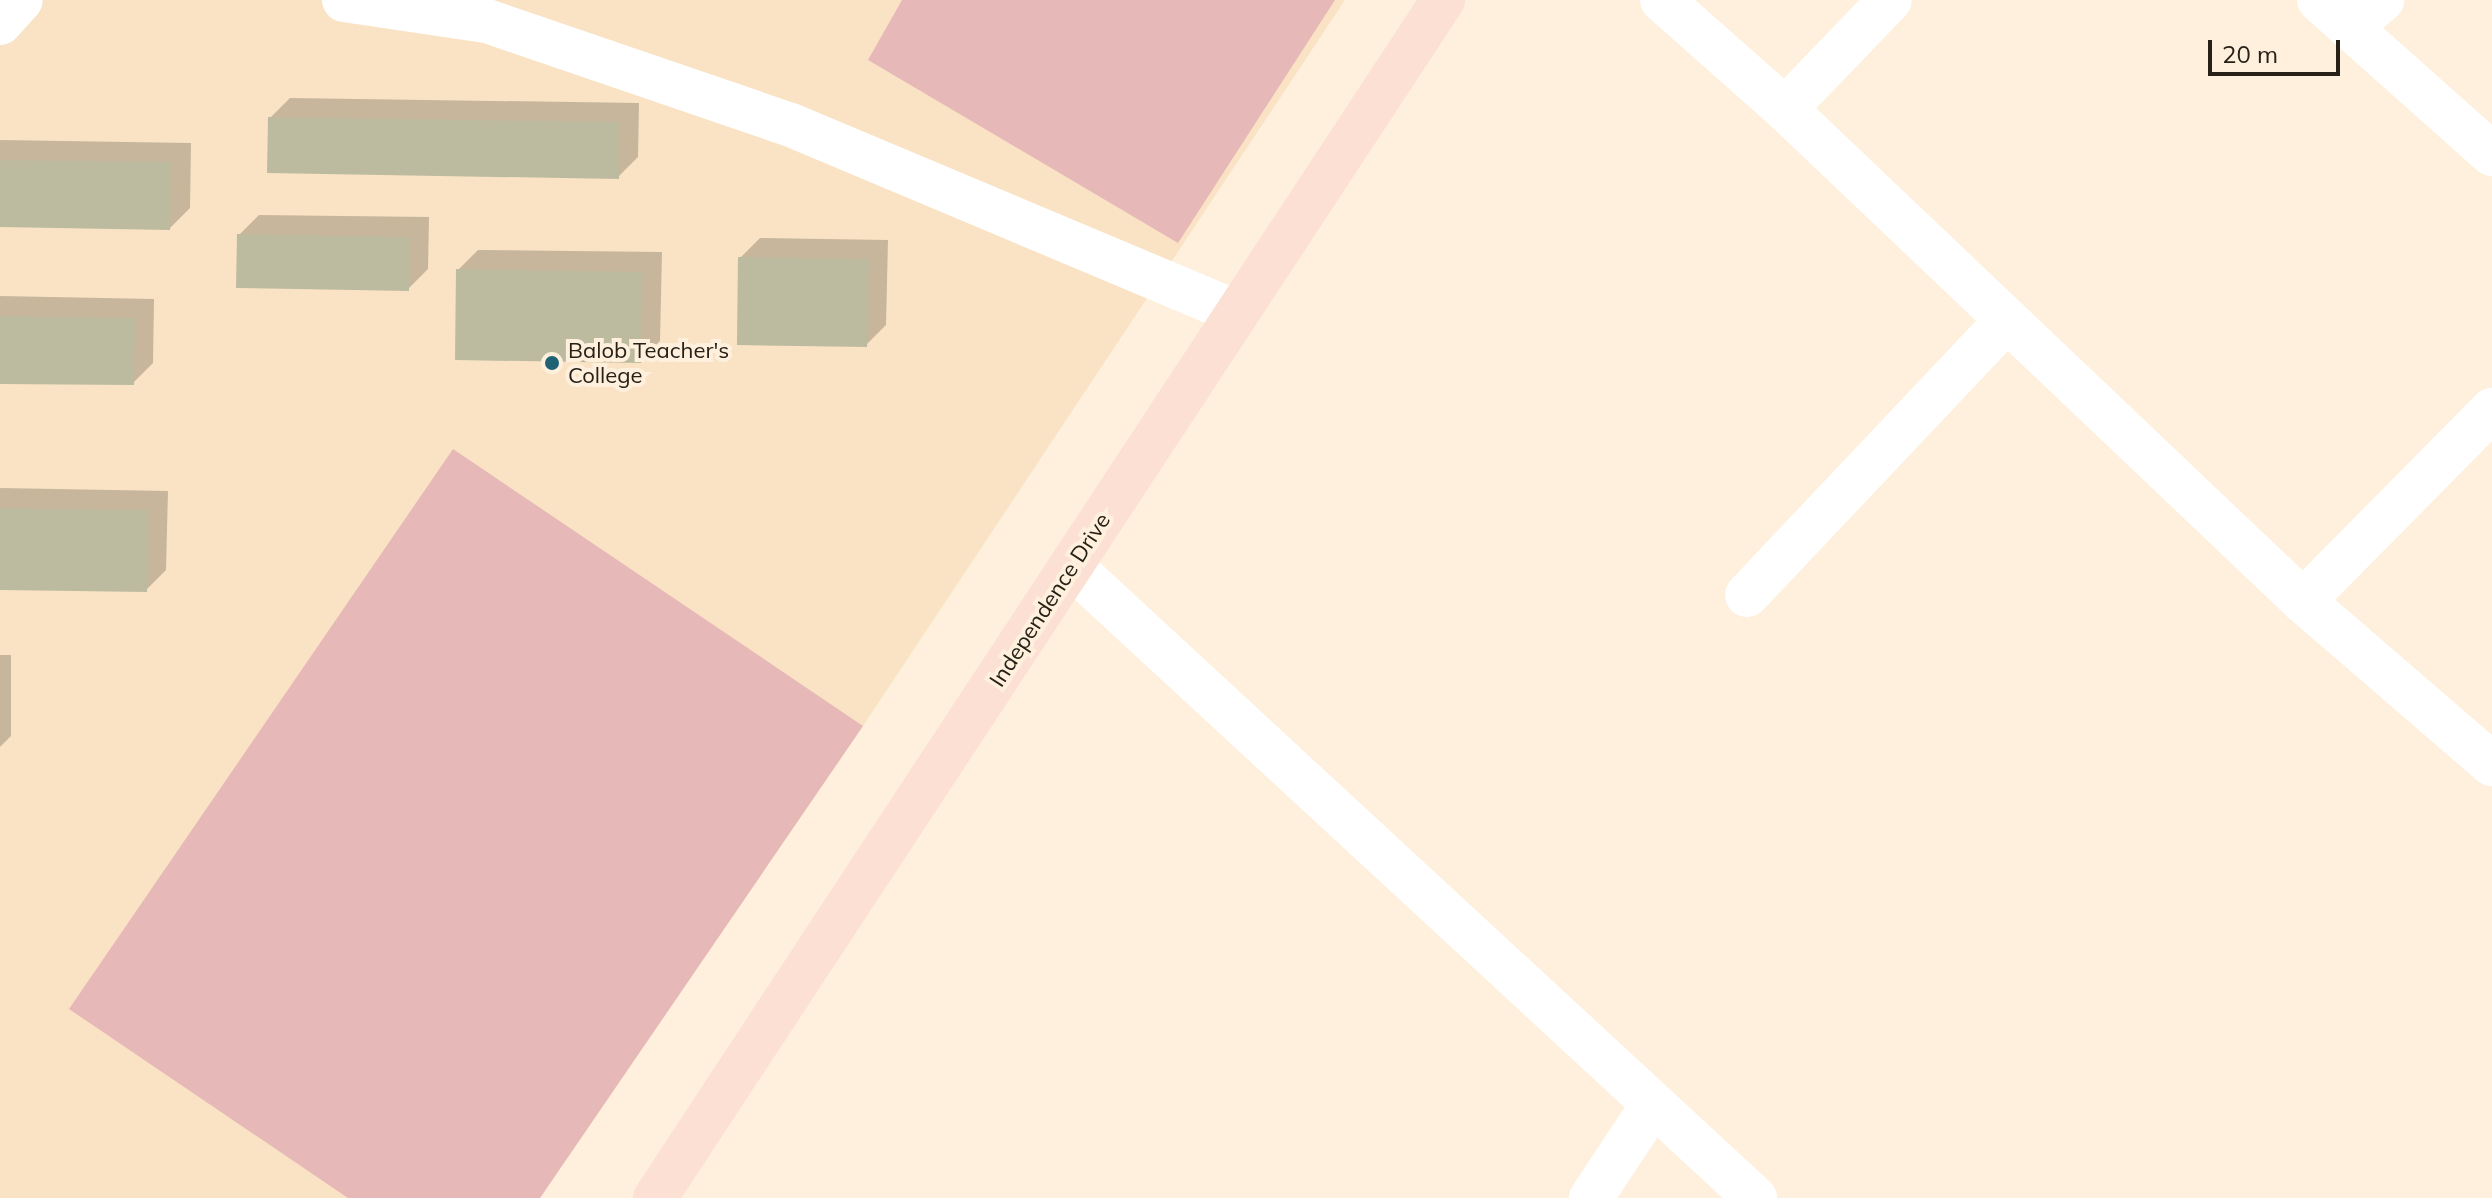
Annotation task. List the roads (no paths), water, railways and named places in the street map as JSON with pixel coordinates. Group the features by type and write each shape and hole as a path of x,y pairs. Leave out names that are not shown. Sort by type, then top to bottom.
{"main road":[{"name":"Independence Drive","path":"655,1198 1443,0"}],"street":[{"path":"0,23 21,0"},
{"path":"344,0 487,21 791,125 1236,312"},
{"path":"1662,0 1785,109 2303,601 2492,764"},
{"path":"1785,109 1890,0"},
{"path":"2334,14 2382,0"},
{"path":"2334,14 2492,154"},
{"path":"1747,595 2007,320"},
{"path":"2303,601 2492,410"},
{"path":"1072,567 1755,1198"},
{"path":"1591,1198 1652,1106"}],"place":[{"name":"Balob Teacher's College","path":"552,363"}]}
